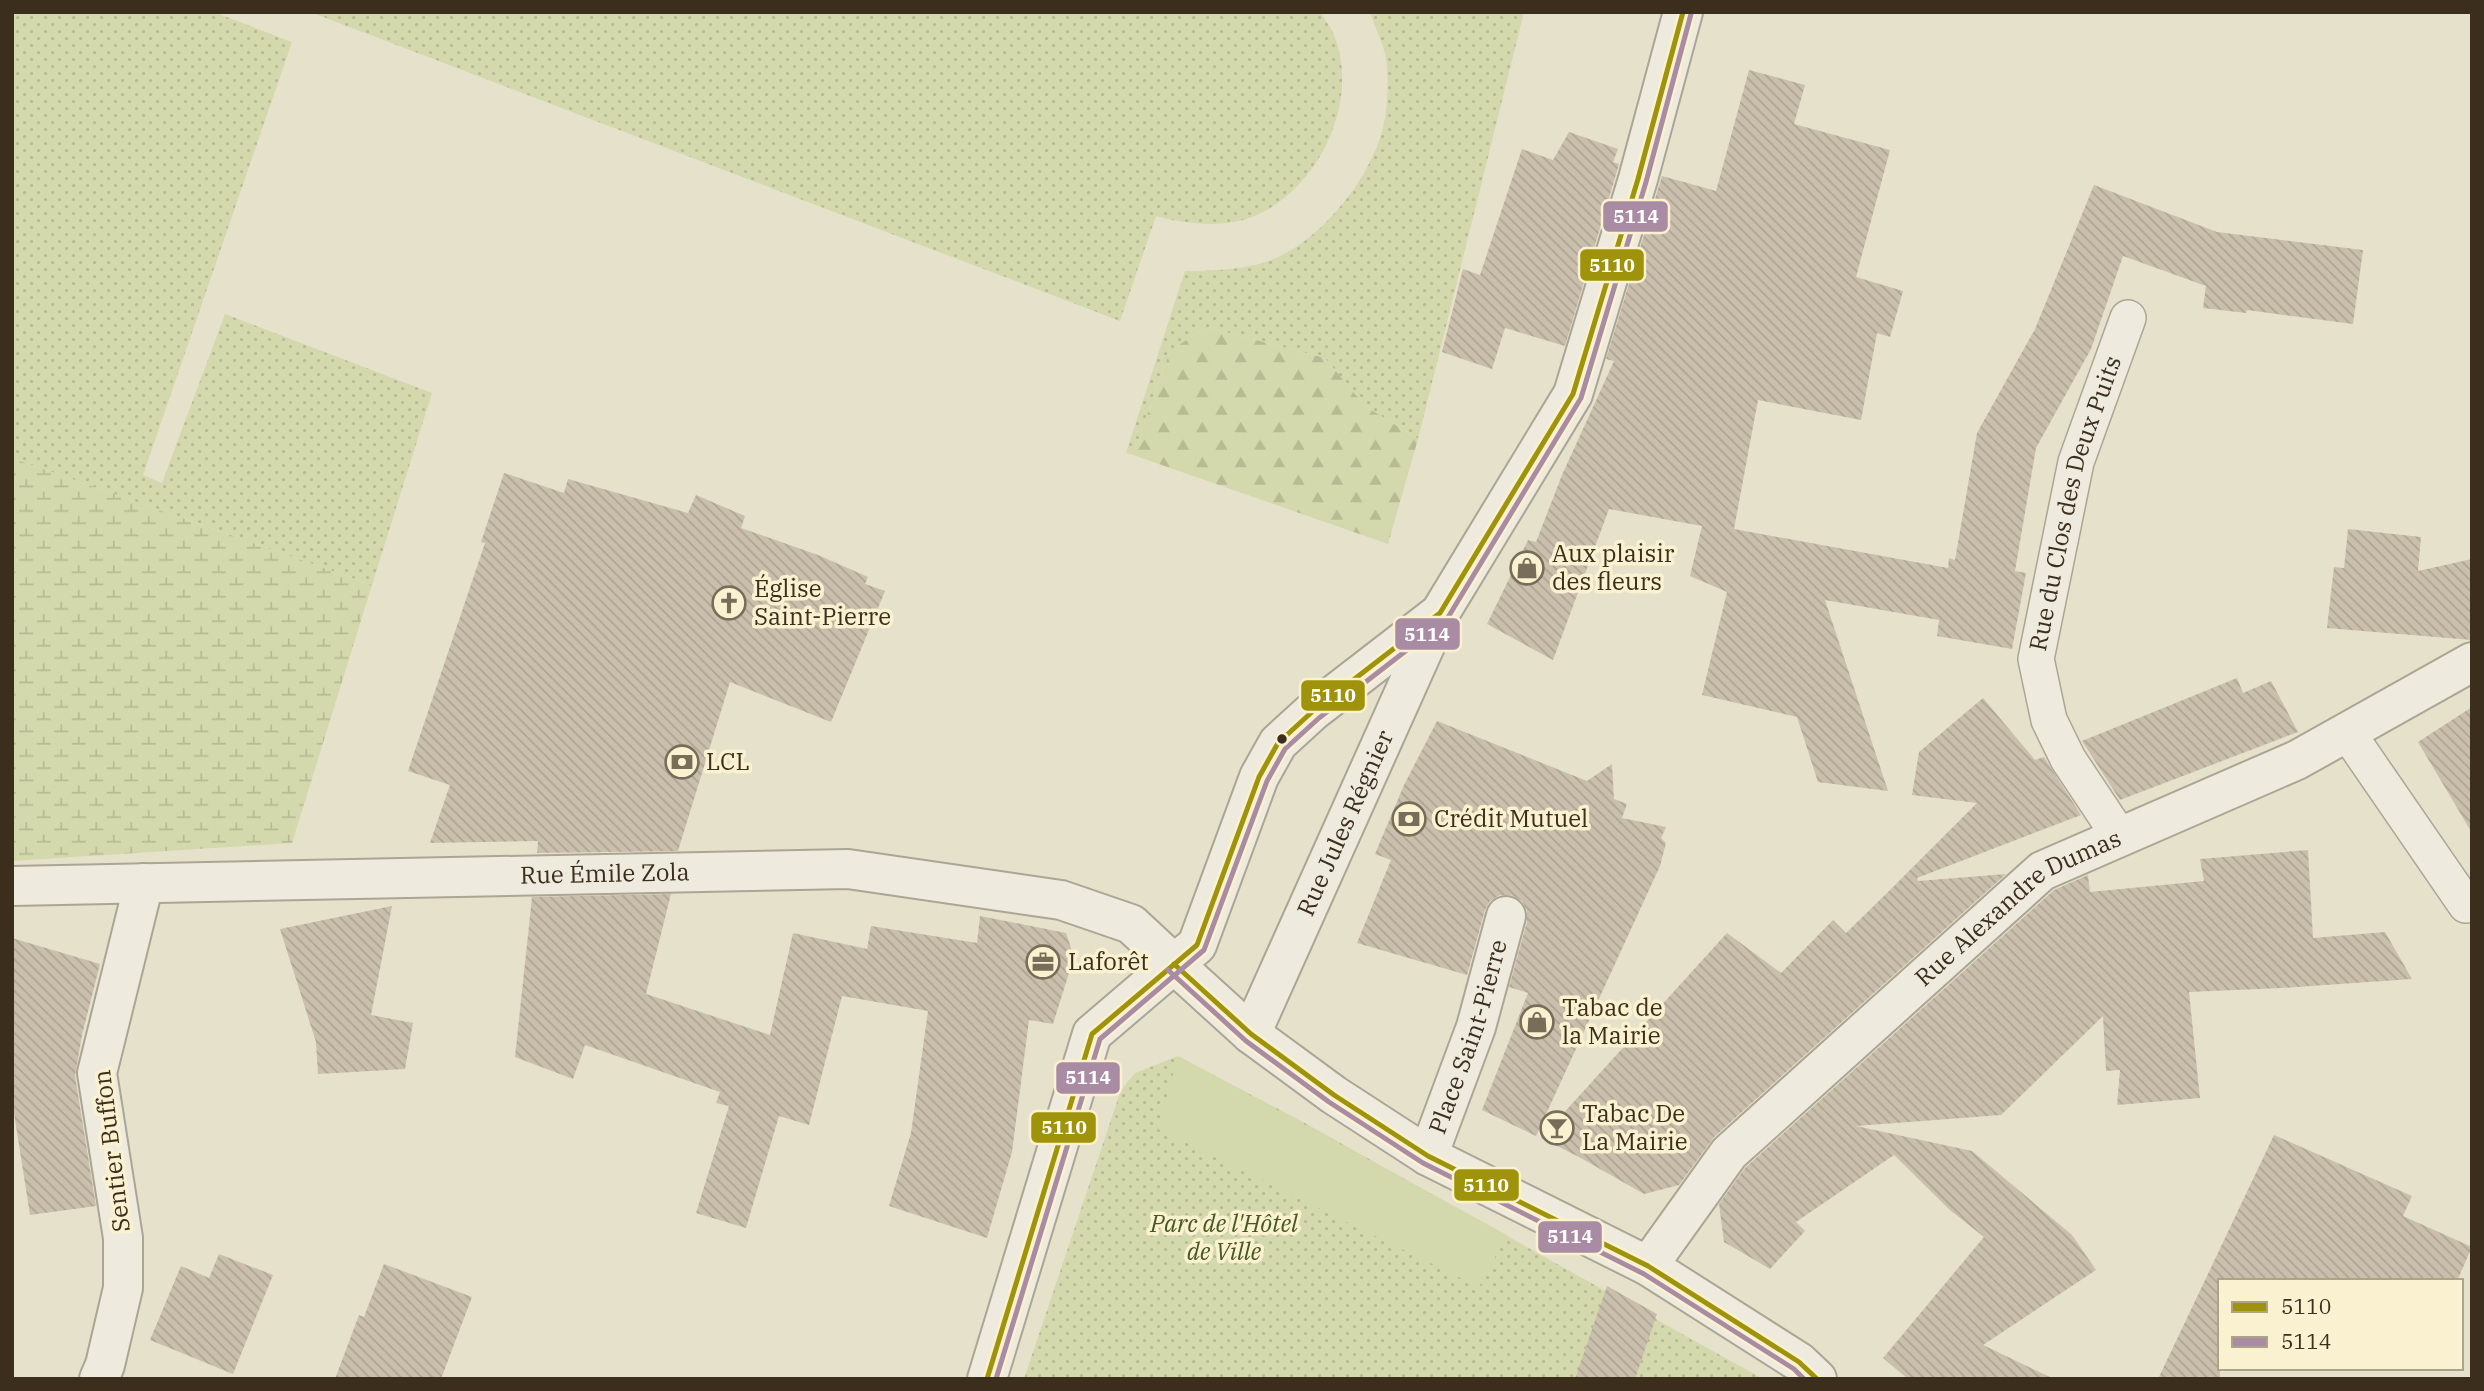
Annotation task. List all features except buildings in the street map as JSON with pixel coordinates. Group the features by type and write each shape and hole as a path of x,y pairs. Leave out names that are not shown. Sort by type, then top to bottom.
{"street":[{"path":"987,1379 1092,1034 1197,946 1258,777 1278,743 1313,711 1440,613 1573,394 1638,179 1682,12"},
{"name":"Rue Jules Régnier","path":"1251,1034 1440,613"},
{"name":"Rue Alexandre Dumas","path":"1648,1266 1729,1153 2042,871 2297,760 2472,662"},
{"name":"Rue Émile Zola","path":"12,886 848,869 1061,900 1131,924 1251,1034 1334,1095 1428,1156 1648,1266 1799,1362 1817,1379"},
{"name":"Sentier Buffon","path":"99,1379 105,1365 123,1288 123,1238 97,1073 144,883"},
{"name":"Place Saint-Pierre","path":"1428,1156 1476,1027 1506,916"}],"lane":[{"name":"Rue du Clos des Deux Puits","path":"2120,836 2068,759 2049,720 2036,659 2076,462 2128,318"},
{"path":"2347,732 2466,905 2472,902"}],"green space":[{"path":"12,12 214,12 292,42 143,475 162,483 225,314 432,393 372,585 12,458"},
{"path":"310,12 1320,12 1334,35 1341,60 1342,86 1330,137 1301,182 1282,200 1249,218 1223,223 1182,222 1156,216 1120,321"},
{"path":"1370,12 1524,12 1418,439 1365,406 1325,358 1206,327 1170,351 1133,455 1126,453 1185,271 1241,268 1279,256 1318,230 1336,212 1364,173 1382,132 1387,95 1386,58"},
{"path":"1206,327 1325,358 1365,406 1418,439 1388,544 1133,455 1170,351"},
{"path":"12,458 372,585 292,843 12,861"},
{"name":"Parc de l'Hôtel de Ville","path":"1178,1056 1303,1122 1763,1379 1024,1379 1121,1090 1135,1073"},
{"path":"1178,1056 1507,1235 1479,1287 1158,1129"}],"transit line":[{"name":"5110","path":"987,1379 1092,1034 1197,945 1259,777 1278,743 1313,711 1440,613 1573,394 1638,179 1683,12"},
{"name":"5114","path":"996,1379 1100,1039 1204,950 1267,781 1285,749 1319,718 1447,619 1581,398 1646,182 1691,14"},
{"name":"5110","path":"1174,964 1251,1034 1334,1095 1428,1156 1648,1266 1799,1362 1817,1379"},
{"name":"5114","path":"1168,970 1246,1041 1329,1102 1423,1163 1644,1274 1794,1369 1804,1379"}],"place":[{"name":"Aux plaisir des fleurs","path":"1527,568"},
{"name":"Église Saint-Pierre","path":"729,603"},
{"name":"LCL","path":"682,762"},
{"name":"Crédit Mutuel","path":"1409,819"},
{"name":"Laforêt","path":"1043,962"},
{"name":"Tabac de la Mairie","path":"1537,1022"},
{"name":"Tabac De La Mairie","path":"1557,1128"}]}
